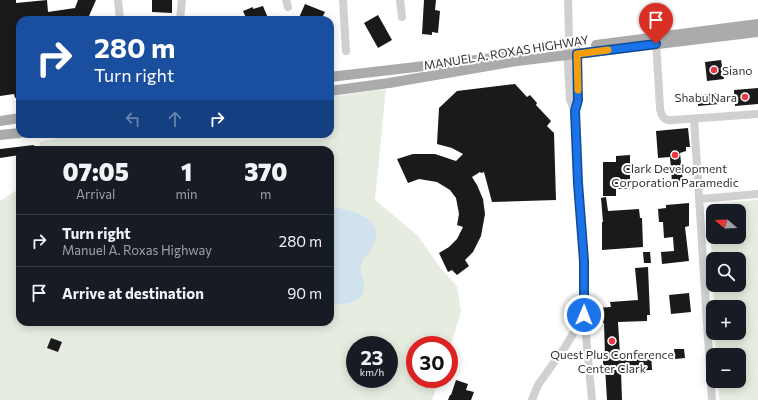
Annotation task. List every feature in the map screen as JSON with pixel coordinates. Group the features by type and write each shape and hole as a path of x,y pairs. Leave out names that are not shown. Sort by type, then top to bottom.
{"main road":[{"name":"MANUEL A. ROXAS HIGHWAY","path":"656,40 758,24"},
{"name":"MANUEL A. ROXAS HIGHWAY","path":"334,77 656,40 758,32"},
{"name":"MANUEL A. ROXAS HIGHWAY","path":"334,90 517,62 571,49"},
{"path":"0,121 16,119"},
{"path":"0,136 16,134"}],"street":[{"path":"118,0 120,16"},
{"path":"180,16 182,0"},
{"path":"343,0 346,51"},
{"path":"400,0 402,17"},
{"path":"568,0 571,49 570,100 575,111 578,183 584,261 584,315 592,400"},
{"path":"656,40 661,114 664,118 668,120 694,119 758,114"},
{"path":"694,119 712,400"},
{"path":"700,199 758,194"},
{"path":"532,400 538,386 565,347 584,315"}],"shaded area":[{"path":"386,89 375,200 418,236 442,270 457,286 461,312 453,336 406,336 406,388 436,388 432,400 0,400 0,201 16,191 16,326 334,326 334,146 40,146 39,142 60,138 334,138 334,96"},
{"path":"758,200 758,400 719,400 718,388 746,388 746,348 716,348 715,340 746,340 746,300 714,300 713,292 746,292 746,252 711,252 711,244 746,244 746,204 709,204"}],"water":[{"path":"334,207 356,213 371,221 375,228 376,236 373,246 361,264 364,284 362,296 353,302 334,304"}],"building":[{"path":"0,0 16,0 16,3 47,0 48,12 75,8 78,0 96,0 89,16 16,16 16,98 14,94 0,96"},
{"path":"152,0 172,0 172,13 152,12"},
{"path":"424,0 436,0 435,10 440,11 438,33 432,32 432,35 422,34"},
{"path":"305,4 325,12 323,16 300,16"},
{"path":"263,6 267,16 245,16 243,11 253,7 253,9"},
{"path":"378,15 392,40 378,48 364,23"},
{"name":"Siano","path":"721,60 724,79 707,81 705,62"},
{"path":"515,84 527,97 530,95 537,103 536,105 551,121 547,126 554,133 556,200 492,202 484,172 480,172 472,177 483,199 485,214 481,236 473,252 465,260 469,266 457,275 452,270 448,272 439,253 449,247 457,239 463,227 457,225 459,214 456,198 450,190 437,182 419,179 408,183 397,159 413,154 435,154 456,161 463,154 452,148 437,144 439,108 457,91"},
{"name":"Shabu Nara","path":"758,88 758,104 735,106 734,90"},
{"path":"718,93 719,104 698,106 697,95"},
{"name":"Clark Development Corporation Paramedic","path":"688,128 690,147 686,147 686,151 680,153 683,181 672,182 670,157 658,158 656,131"},
{"path":"16,147 16,156 0,158 0,149"},
{"path":"630,155 630,189 616,189 616,196 603,196 603,162 616,162 616,156"},
{"path":"606,197 608,211 639,209 640,218 642,218 643,247 602,250 603,222 601,198"},
{"path":"689,203 689,226 685,227 689,261 662,264 661,252 674,251 673,237 664,238 663,222 659,222 658,209 666,208 666,205"},
{"path":"643,252 650,252 651,263 644,263"},
{"name":"Quest Plus Conference Center Clark","path":"648,267 650,315 647,315 647,321 618,322 620,355 651,353 652,370 621,371 622,400 607,400 605,367 603,367 603,357 605,357 604,323 594,322 593,315 596,315 596,308 611,307 610,302 638,300 635,268"},
{"path":"689,293 691,312 671,314 669,295"},
{"path":"51,338 62,342 58,352 47,348"},
{"path":"674,349 684,349 685,358 675,359"},
{"path":"458,381 468,384 466,390 474,392 471,400 448,400 453,388 458,388"}],"slow traffic":[{"path":"578,90 577,54 608,50"}],"place":[{"name":"Siano","path":"714,70"},
{"name":"Shabu Nara","path":"745,97"},
{"name":"Clark Development Corporation Paramedic","path":"675,155"},
{"name":"Quest Plus Conference Center Clark","path":"612,341"}],"route":[{"path":"584,315 584,261 578,183 575,111 578,100 577,54 656,44"}]}
